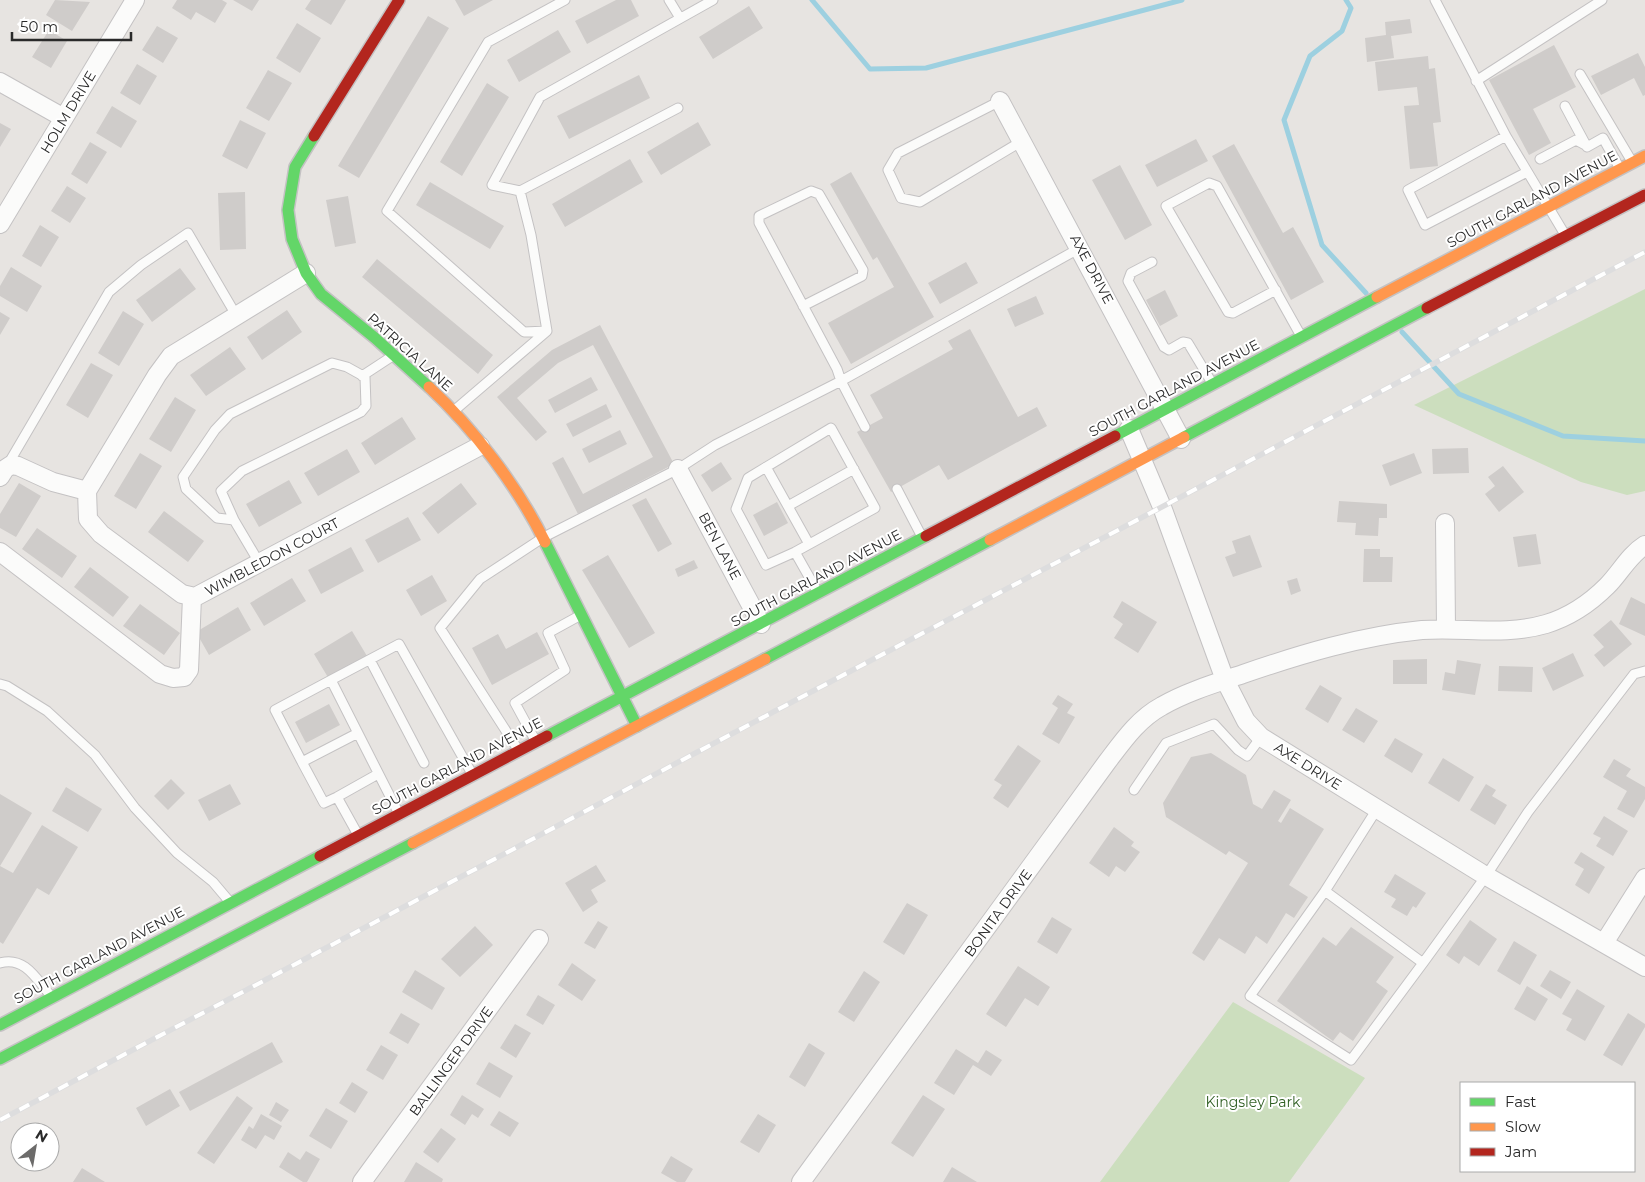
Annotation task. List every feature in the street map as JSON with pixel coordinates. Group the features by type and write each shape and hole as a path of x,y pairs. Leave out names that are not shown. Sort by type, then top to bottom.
{"main road":[{"name":"PATRICIA LANE","path":"398,0 295,167 288,210 292,239 306,274 321,294 375,338 454,410 480,446 513,486 544,537 637,726"},
{"name":"SOUTH GARLAND AVENUE","path":"0,1025 1367,305 1645,156"},
{"path":"0,1059 637,726 1388,329 1645,196"}],"street":[{"name":"HOLM DRIVE","path":"0,224 135,0"},
{"path":"0,82 64,118"},
{"name":"AXE DRIVE","path":"1000,101 1023,140 1181,439"},
{"path":"3,473 11,465 24,468 53,482 87,491 156,375 171,356 306,274"},
{"name":"AXE DRIVE","path":"1129,429 1162,507 1225,680 1246,721 1261,737 1486,876 1645,967"},
{"name":"WIMBLEDON COURT","path":"87,491 88,519 100,534 182,594 195,598 480,446"},
{"name":"BEN LANE","path":"678,469 761,624"},
{"path":"1445,523 1446,629"},
{"name":"BONITA DRIVE","path":"801,1182 1129,733 1145,717 1162,705 1225,680 1307,652 1390,635 1446,629 1505,632 1547,624 1578,610 1606,586 1645,545"},
{"path":"0,552 160,674 173,678 184,677 189,670 192,597"},
{"path":"1604,943 1645,878"},
{"name":"BALLINGER DRIVE","path":"362,1182 539,939"}],"lane":[{"path":"547,331 524,332 387,211 488,42 565,0"},
{"path":"669,0 680,18"},
{"path":"678,108 520,191 492,185 540,97 713,0"},
{"path":"1435,0 1506,136 1566,237"},
{"path":"1476,81 1602,0"},
{"path":"1580,74 1633,162"},
{"path":"1000,101 898,153 888,170 900,198 920,202 1023,140"},
{"path":"1565,106 1587,146"},
{"path":"1506,136 1408,190 1425,225 1527,172"},
{"path":"1587,146 1603,138 1620,169"},
{"path":"1540,159 1576,140 1587,146"},
{"path":"1276,290 1233,313 1228,312 1166,206 1209,183 1218,186 1276,290 1302,338"},
{"path":"520,191 532,235 547,331"},
{"path":"803,306 862,276 863,270 819,194 812,191 759,216 759,223 803,306 837,369 841,381 865,427"},
{"path":"3,473 109,292 141,265 188,233 236,315"},
{"path":"518,751 440,628 480,579 544,537 678,469 715,445 841,381 1080,248"},
{"path":"1152,262 1130,273 1128,281 1164,348 1169,350 1183,342 1188,343 1213,385"},
{"path":"454,410 547,331"},
{"path":"362,376 394,355"},
{"path":"234,520 217,518 186,489 183,478 214,430 230,414 332,363 347,367 365,377 366,406 361,412 242,471 227,483 221,491 234,520 260,564"},
{"path":"831,428 854,469 875,508 796,552 766,565 736,509 748,478 831,428"},
{"path":"766,467 810,544"},
{"path":"788,506 854,469"},
{"path":"897,488 923,538"},
{"path":"796,552 818,594"},
{"path":"536,742 515,703 565,670 548,633 582,615"},
{"path":"378,774 324,803 275,710 399,644 473,775"},
{"path":"370,660 424,763"},
{"path":"1377,809 1325,891 1250,996 1351,1060 1486,876 1528,812 1634,674 1645,672"},
{"path":"331,680 399,814"},
{"path":"0,684 7,686 48,711 95,755 135,808 177,853 213,882 231,903"},
{"path":"1134,790 1166,743 1214,724 1238,750 1247,756 1261,737"},
{"path":"302,762 358,733"},
{"path":"337,796 359,836"},
{"path":"1325,891 1423,963"},
{"path":"0,963 10,960 28,968 52,997"}],"green space":[{"path":"1645,289 1645,491 1627,495 1581,482 1414,405"},
{"name":"Kingsley Park","path":"1233,1002 1365,1078 1289,1182 1100,1182"}],"building":[{"path":"55,0 90,2 72,31 46,15"},
{"path":"177,0 222,0 227,3 215,23 196,12 191,20 172,8"},
{"path":"233,0 259,0 252,11"},
{"path":"311,0 346,0 331,25 305,9"},
{"path":"455,0 493,0 464,16"},
{"path":"616,0 631,0 639,16 587,44 575,21"},
{"path":"749,6 763,28 713,59 699,37"},
{"path":"428,16 449,28 359,178 338,166"},
{"path":"1410,19 1412,33 1391,36 1394,58 1367,62 1365,38 1386,35 1385,22"},
{"path":"297,23 321,38 300,73 276,58"},
{"path":"157,26 178,38 163,63 142,50"},
{"path":"49,30 67,41 51,68 32,57"},
{"path":"558,30 571,52 519,82 507,60"},
{"path":"1554,45 1576,87 1533,109 1551,143 1529,155 1489,80"},
{"path":"1638,53 1645,67 1645,95 1643,96 1634,78 1601,95 1591,76"},
{"path":"1428,56 1429,69 1435,68 1441,122 1433,123 1438,166 1410,169 1404,106 1419,105 1417,87 1378,91 1375,62"},
{"path":"137,64 157,76 140,105 120,93"},
{"path":"268,70 292,83 269,121 246,108"},
{"path":"639,75 650,98 569,139 557,116"},
{"path":"487,83 509,97 462,176 440,162"},
{"path":"112,106 137,121 121,148 96,133"},
{"path":"240,120 266,133 247,169 222,156"},
{"path":"698,122 711,145 661,175 647,152"},
{"path":"0,123 11,129 0,147"},
{"path":"1196,139 1208,161 1157,187 1145,165"},
{"path":"90,142 107,152 87,184 71,174"},
{"path":"1234,144 1283,233 1293,227 1324,282 1291,300 1212,156"},
{"path":"630,159 643,182 565,227 552,204"},
{"path":"1120,165 1152,225 1125,240 1092,180"},
{"path":"851,172 934,317 851,364 828,323 894,287 877,257 873,260 830,184"},
{"path":"430,182 504,226 490,249 416,205"},
{"path":"67,186 86,198 70,223 51,211"},
{"path":"245,192 246,249 220,250 218,193"},
{"path":"348,196 356,243 335,247 326,200"},
{"path":"40,225 59,237 41,267 22,256"},
{"path":"377,259 493,355 478,374 362,277"},
{"path":"966,262 978,283 940,304 928,283"},
{"path":"11,267 42,286 27,312 0,296 0,286"},
{"path":"180,268 196,289 152,322 136,300"},
{"path":"1165,290 1178,316 1160,326 1146,300"},
{"path":"1036,296 1044,314 1015,327 1007,309"},
{"path":"287,310 302,332 262,360 247,337"},
{"path":"123,311 144,324 119,366 98,353"},
{"path":"0,312 10,318 0,335"},
{"path":"600,325 674,464 578,514 552,463 563,457 583,494 653,457 593,345 558,363 517,398 547,432 536,441 497,397 552,350"},
{"path":"970,329 1018,417 1037,407 1047,426 948,480 939,465 891,492 857,432 883,418 870,395 953,349 948,341"},
{"path":"230,347 246,369 206,396 190,375"},
{"path":"91,363 113,375 88,418 66,405"},
{"path":"591,377 598,390 555,413 548,400"},
{"path":"175,397 196,410 171,452 149,439"},
{"path":"606,404 612,417 573,437 566,424"},
{"path":"402,417 416,439 375,465 361,443"},
{"path":"620,430 627,444 589,463 582,449"},
{"path":"1468,448 1469,473 1433,474 1432,449"},
{"path":"347,449 360,472 318,496 304,473"},
{"path":"140,453 162,466 136,509 114,496"},
{"path":"1414,453 1422,473 1390,486 1382,465"},
{"path":"721,462 732,479 712,492 701,475"},
{"path":"1503,466 1524,492 1499,512 1485,494 1495,486 1488,477"},
{"path":"289,480 302,503 259,527 246,504"},
{"path":"19,483 41,496 16,537 0,528 0,514"},
{"path":"461,483 477,504 438,534 422,513"},
{"path":"646,498 672,544 658,552 632,505"},
{"path":"1339,501 1387,504 1387,518 1379,518 1378,536 1355,535 1356,523 1337,522"},
{"path":"777,502 788,523 764,536 753,515"},
{"path":"164,511 204,541 188,562 148,532"},
{"path":"408,517 421,540 378,563 365,540"},
{"path":"37,528 77,556 62,578 22,549"},
{"path":"1536,534 1541,564 1518,567 1513,537"},
{"path":"1250,535 1262,567 1233,577 1225,557 1236,553 1232,541"},
{"path":"351,547 364,571 321,594 308,570"},
{"path":"1364,549 1380,549 1380,557 1393,557 1392,582 1363,582"},
{"path":"608,555 655,633 629,648 582,570"},
{"path":"694,560 698,568 678,577 675,569"},
{"path":"90,567 129,597 113,617 74,587"},
{"path":"432,575 447,601 421,616 406,590"},
{"path":"292,578 306,601 264,626 250,603"},
{"path":"1297,578 1301,591 1291,595 1287,581"},
{"path":"1631,597 1645,604 1645,636 1619,624"},
{"path":"1122,601 1157,622 1138,653 1114,638 1123,624 1113,617"},
{"path":"140,604 180,633 164,655 123,626"},
{"path":"238,607 251,630 209,655 196,632"},
{"path":"1611,620 1632,644 1604,667 1594,655 1604,647 1593,635"},
{"path":"352,631 367,656 329,679 314,654"},
{"path":"537,632 549,654 492,685 472,648 498,634 506,649"},
{"path":"1573,653 1584,676 1553,691 1542,668"},
{"path":"1427,659 1427,684 1393,684 1393,660"},
{"path":"1457,660 1481,664 1475,695 1442,690 1445,672 1455,674"},
{"path":"1499,666 1533,667 1532,692 1498,691"},
{"path":"1320,685 1342,698 1328,723 1305,709"},
{"path":"1058,695 1073,704 1067,713 1075,717 1059,744 1042,734 1058,708 1052,704"},
{"path":"329,704 340,725 306,743 295,722"},
{"path":"1356,708 1378,721 1364,743 1342,730"},
{"path":"1395,738 1423,754 1412,773 1384,756"},
{"path":"1018,745 1041,761 1008,808 993,798 1002,785 994,780"},
{"path":"1211,753 1246,775 1253,804 1262,809 1274,790 1291,800 1278,821 1281,823 1290,808 1324,829 1289,885 1308,897 1294,918 1286,913 1267,944 1256,936 1245,954 1219,938 1204,961 1192,953 1248,863 1229,851 1226,855 1166,817 1163,803 1191,757"},
{"path":"1443,758 1474,777 1459,802 1428,783"},
{"path":"1614,759 1631,769 1626,776 1645,787 1645,799 1634,818 1617,809 1627,791 1603,777"},
{"path":"171,779 185,793 168,810 154,796"},
{"path":"230,784 241,804 209,821 198,800"},
{"path":"1486,784 1496,790 1492,796 1507,805 1495,825 1470,810"},
{"path":"66,787 102,809 88,832 52,811"},
{"path":"0,794 32,813 0,866"},
{"path":"1604,816 1628,831 1613,856 1596,846 1601,838 1593,834"},
{"path":"42,825 78,847 49,895 37,888 3,944 0,942 0,866 13,873"},
{"path":"1114,827 1134,842 1131,846 1140,852 1125,872 1116,866 1109,877 1089,863"},
{"path":"1581,852 1605,867 1589,894 1575,885 1584,869 1574,863"},
{"path":"596,865 606,881 591,890 598,902 583,912 565,883"},
{"path":"1395,874 1426,893 1416,908 1413,906 1407,916 1391,907 1396,899 1384,892"},
{"path":"907,903 928,915 904,955 883,942"},
{"path":"1052,917 1072,929 1057,954 1037,942"},
{"path":"1470,920 1497,939 1479,966 1464,956 1459,964 1446,955"},
{"path":"598,921 608,927 595,949 584,943"},
{"path":"475,926 493,945 460,977 441,959"},
{"path":"1351,927 1394,957 1376,982 1388,991 1353,1041 1340,1032 1333,1041 1277,1001 1323,937 1336,946"},
{"path":"1514,941 1537,955 1520,985 1497,971"},
{"path":"572,963 596,980 582,1001 558,985"},
{"path":"1018,966 1050,987 1038,1006 1025,998 1006,1027 986,1014"},
{"path":"415,970 445,988 432,1010 402,992"},
{"path":"1550,970 1571,982 1561,999 1540,986"},
{"path":"864,971 880,982 854,1022 838,1012"},
{"path":"1527,986 1548,999 1535,1021 1514,1009"},
{"path":"1577,989 1605,1006 1585,1041 1566,1030 1572,1019 1562,1014"},
{"path":"538,995 555,1005 543,1025 526,1015"},
{"path":"401,1013 420,1024 408,1044 389,1033"},
{"path":"1628,1013 1645,1024 1645,1027 1622,1066 1603,1055"},
{"path":"515,1024 531,1033 516,1058 500,1048"},
{"path":"272,1042 283,1062 190,1111 179,1092"},
{"path":"809,1043 825,1053 805,1087 789,1077"},
{"path":"381,1045 398,1055 383,1080 366,1070"},
{"path":"956,1049 978,1063 986,1050 1002,1060 991,1076 973,1065 954,1095 934,1083"},
{"path":"489,1062 513,1076 500,1098 476,1084"},
{"path":"352,1082 368,1092 355,1113 339,1103"},
{"path":"170,1089 180,1106 146,1126 136,1108"},
{"path":"462,1095 484,1109 478,1118 472,1114 465,1125 450,1115"},
{"path":"923,1095 945,1109 913,1157 891,1143"},
{"path":"237,1096 253,1108 214,1164 197,1153"},
{"path":"276,1102 289,1110 281,1122 269,1115"},
{"path":"326,1108 348,1121 331,1149 309,1136"},
{"path":"499,1111 519,1123 510,1137 490,1125"},
{"path":"261,1114 282,1126 274,1140 265,1135 256,1149 241,1140 249,1126 253,1129"},
{"path":"758,1114 776,1125 759,1153 740,1142"},
{"path":"441,1128 456,1139 438,1163 423,1152"},
{"path":"306,1151 320,1159 307,1182 303,1182 279,1167 288,1152 300,1160"},
{"path":"671,1156 693,1169 685,1182 677,1182 661,1173"},
{"path":"416,1162 443,1179 442,1182 404,1182"},
{"path":"952,1167 977,1182 943,1182"},
{"path":"82,1168 105,1182 73,1182"}],"waterway":[{"path":"812,0 870,69 926,68 1182,0"},
{"path":"1346,0 1351,8 1342,31 1310,56 1284,120 1322,245 1366,293"},
{"path":"1402,332 1459,394 1563,436 1645,441"}],"railway":[{"path":"0,1120 1645,252"}],"traffic: fast":[{"path":"314,136 295,167 288,210 292,239 306,273 321,294 375,338 429,387"},
{"path":"1115,436 1377,297"},
{"path":"1184,437 1427,308"},
{"path":"547,736 926,536"},
{"path":"765,659 990,540"},
{"path":"545,542 637,726"},
{"path":"0,1059 413,843"},
{"path":"0,1025 320,856"}],"traffic: slow":[{"path":"1377,297 1645,156"},
{"path":"429,387 446,403 494,460 522,500 545,542"},
{"path":"990,540 1184,437"},
{"path":"413,843 765,659"}],"traffic: jam":[{"path":"314,136 399,0"},
{"path":"1427,308 1645,195"},
{"path":"926,536 1115,436"},
{"path":"320,856 547,736"}]}
